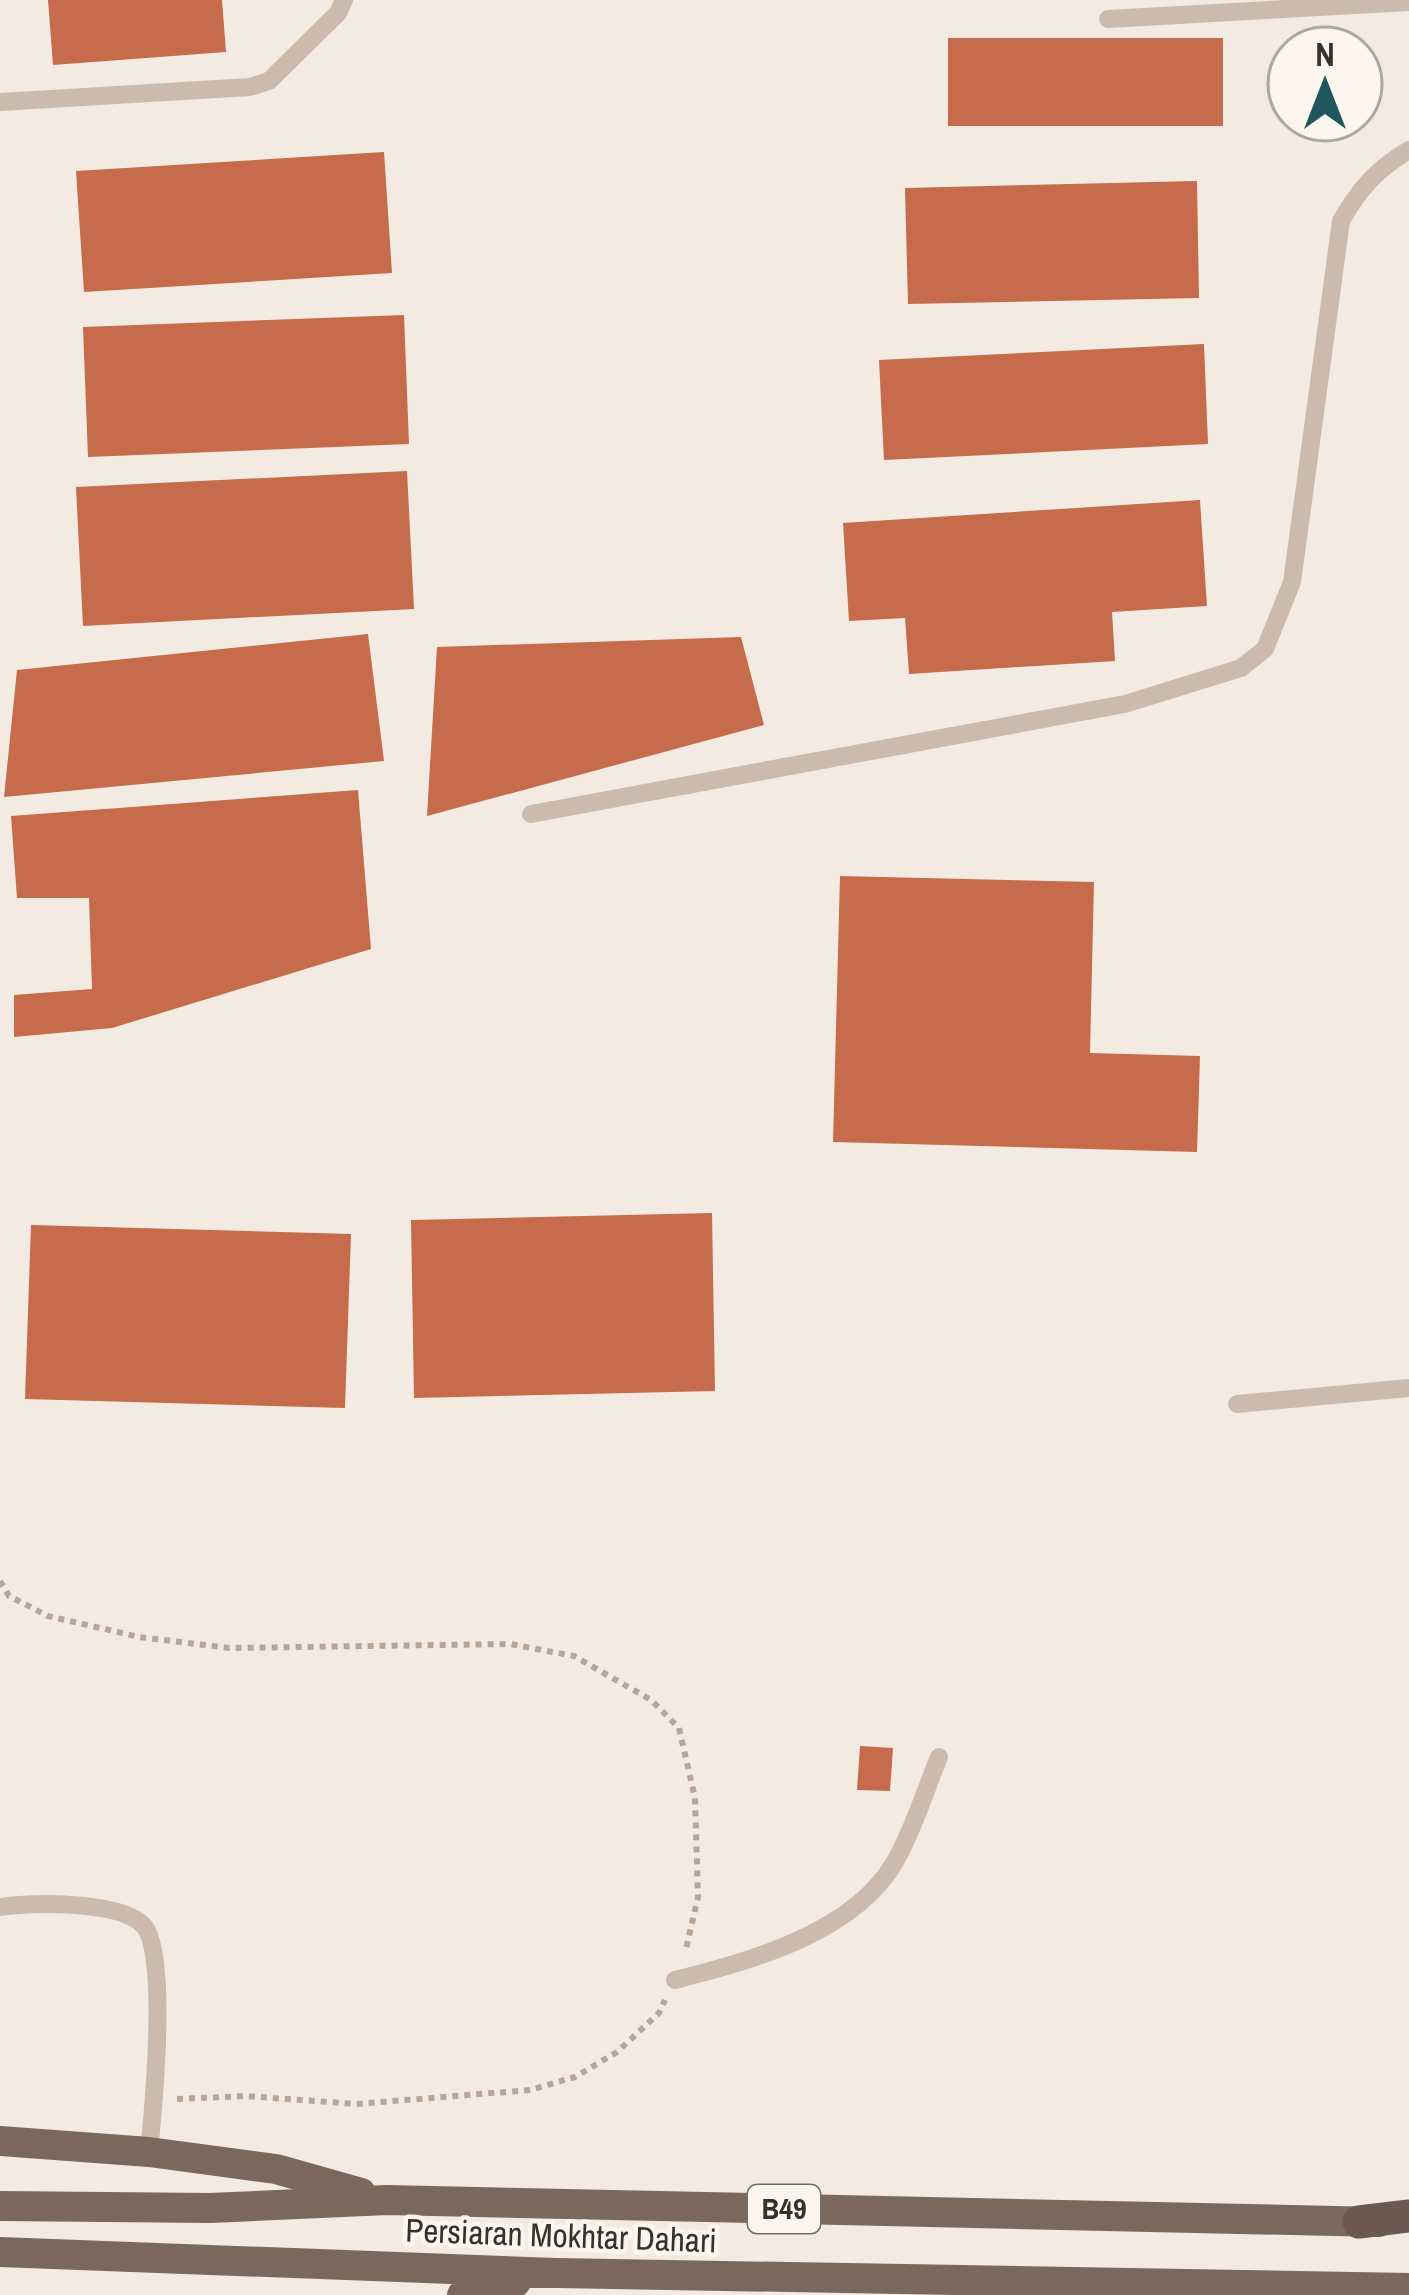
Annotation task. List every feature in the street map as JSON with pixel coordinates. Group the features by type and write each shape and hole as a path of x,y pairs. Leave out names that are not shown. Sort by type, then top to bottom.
{"highway":[{"name":"B49","path":"1359,2222 1409,2219"}],"main road":[{"path":"0,2141 149,2152 276,2169 387,2200"},
{"name":"Persiaran Mokhtar Dahari","path":"0,2206 210,2208 387,2200 1359,2222"},
{"name":"Persiaran Mokhtar Dahari","path":"0,2252 557,2273 1409,2288"},
{"path":"463,2295 557,2273"}],"lane":[{"path":"0,102 250,87 269,81 338,13 344,0"},
{"path":"1108,19 1409,2"},
{"path":"531,814 1125,704 1241,668 1265,649 1292,581 1341,221 1358,191 1383,165 1409,150"},
{"path":"1237,1404 1409,1388"},
{"path":"675,1981 760,1959 813,1933 866,1897 895,1862 939,1757"},
{"path":"0,1907 61,1905 120,1911 143,1924 155,1943 149,2152"}],"path":[{"path":"0,1581 9,1596 48,1616 140,1636 229,1648 510,1644 574,1656 651,1700 679,1728 695,1798 698,1897 675,1981 659,2013 616,2052 575,2077 530,2090 356,2104 246,2096 154,2100"}],"building":[{"path":"48,0 222,0 226,52 53,65"},
{"path":"948,38 1223,38 1223,126 948,126"},
{"path":"384,152 392,273 84,292 76,171"},
{"path":"1197,181 1199,298 908,304 905,188"},
{"path":"404,315 409,444 88,457 83,327"},
{"path":"1204,344 1208,444 884,460 879,360"},
{"path":"407,471 414,609 83,626 76,487"},
{"path":"1200,500 1207,606 1112,612 1115,661 909,674 905,618 849,621 843,523"},
{"path":"368,634 384,761 4,797 17,670"},
{"path":"741,637 764,725 427,816 437,647"},
{"path":"358,790 371,949 112,1028 14,1037 14,995 92,989 89,898 17,898 11,816"},
{"path":"840,876 1094,882 1090,1053 1200,1056 1197,1152 833,1142"},
{"path":"712,1213 715,1391 414,1398 411,1220"},
{"path":"31,1225 351,1234 345,1408 25,1399"},
{"path":"860,1746 893,1748 890,1791 857,1790"}]}
